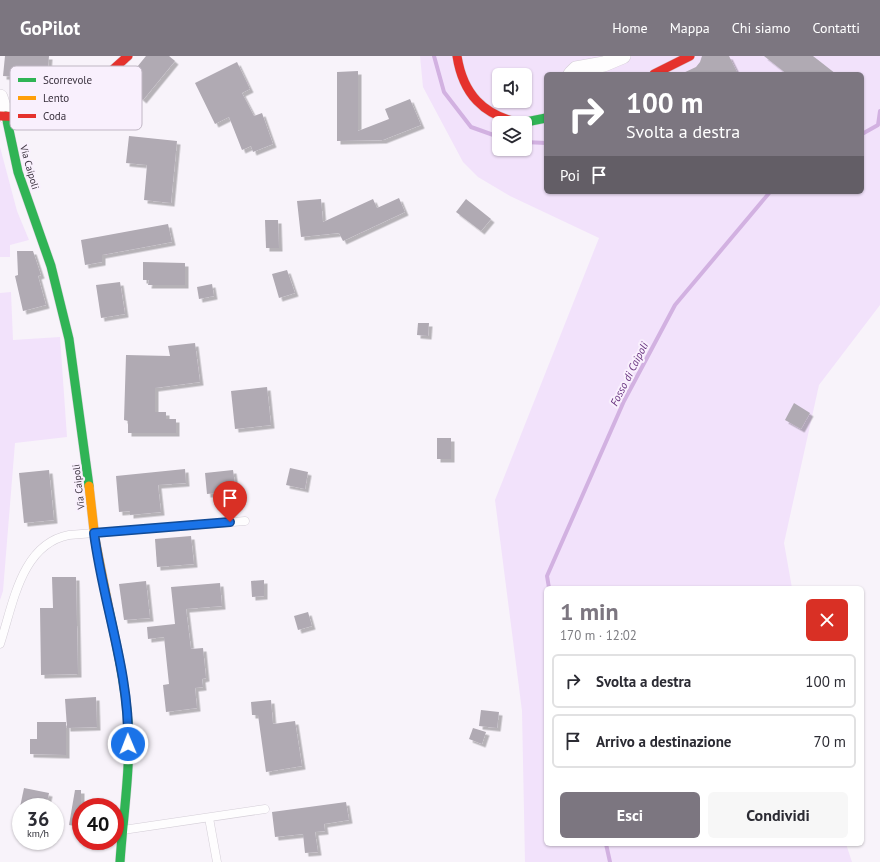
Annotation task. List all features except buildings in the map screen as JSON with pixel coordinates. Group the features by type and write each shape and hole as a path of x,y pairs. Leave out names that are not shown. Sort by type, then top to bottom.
{"street":[{"path":"117,66 128,56"},
{"path":"457,56 462,79 471,95 479,105 495,116"},
{"path":"573,72 576,69 604,64 623,56"},
{"path":"658,72 690,56"},
{"path":"0,97 3,116"},
{"name":"Via Caipoli","path":"3,116 18,172 51,266 69,338 80,403 94,533 122,672 128,722 128,766 124,817"},
{"path":"532,121 544,118"},
{"name":"Via Caipoli","path":"120,862 121,850"}],"lane":[{"path":"0,644 23,574 38,550 46,544 63,536 245,521"},
{"path":"124,830 265,809"},
{"path":"209,818 217,862"}],"shaded area":[{"path":"420,56 880,56 880,305 819,385 784,543 792,586 544,586 544,846 847,846 852,862 525,862 522,711 495,500 599,238 510,196 478,177 463,162 423,87"},
{"path":"0,147 17,211 29,240 10,245 10,257 0,257"},
{"path":"11,292 13,340 60,337 67,437 15,443 3,591 0,600 0,293"}],"waterway":[{"name":"Fosso di Caipoli","path":"434,56 444,92 471,127 492,134"},
{"name":"Fosso di Caipoli","path":"864,133 878,125 880,111"},
{"name":"Fosso di Caipoli","path":"532,142 544,143"},
{"name":"Fosso di Caipoli","path":"549,586 547,576 624,401 675,305 768,194"},
{"name":"Fosso di Caipoli","path":"606,846 610,862"}],"traffic: fast":[{"path":"6,116 18,172 51,266 69,339 89,486"},
{"path":"532,121 544,118"},
{"path":"109,610 123,679 129,739 128,774 120,862"}],"traffic: slow":[{"path":"89,486 95,539 109,610"}],"traffic: jam":[{"path":"117,66 128,56"},
{"path":"457,56 464,81 470,92 485,108 500,116"},
{"path":"658,72 690,56"},
{"path":"0,116 10,116"}],"route":[{"path":"128,744 129,735 123,679 94,533 230,522"}]}
